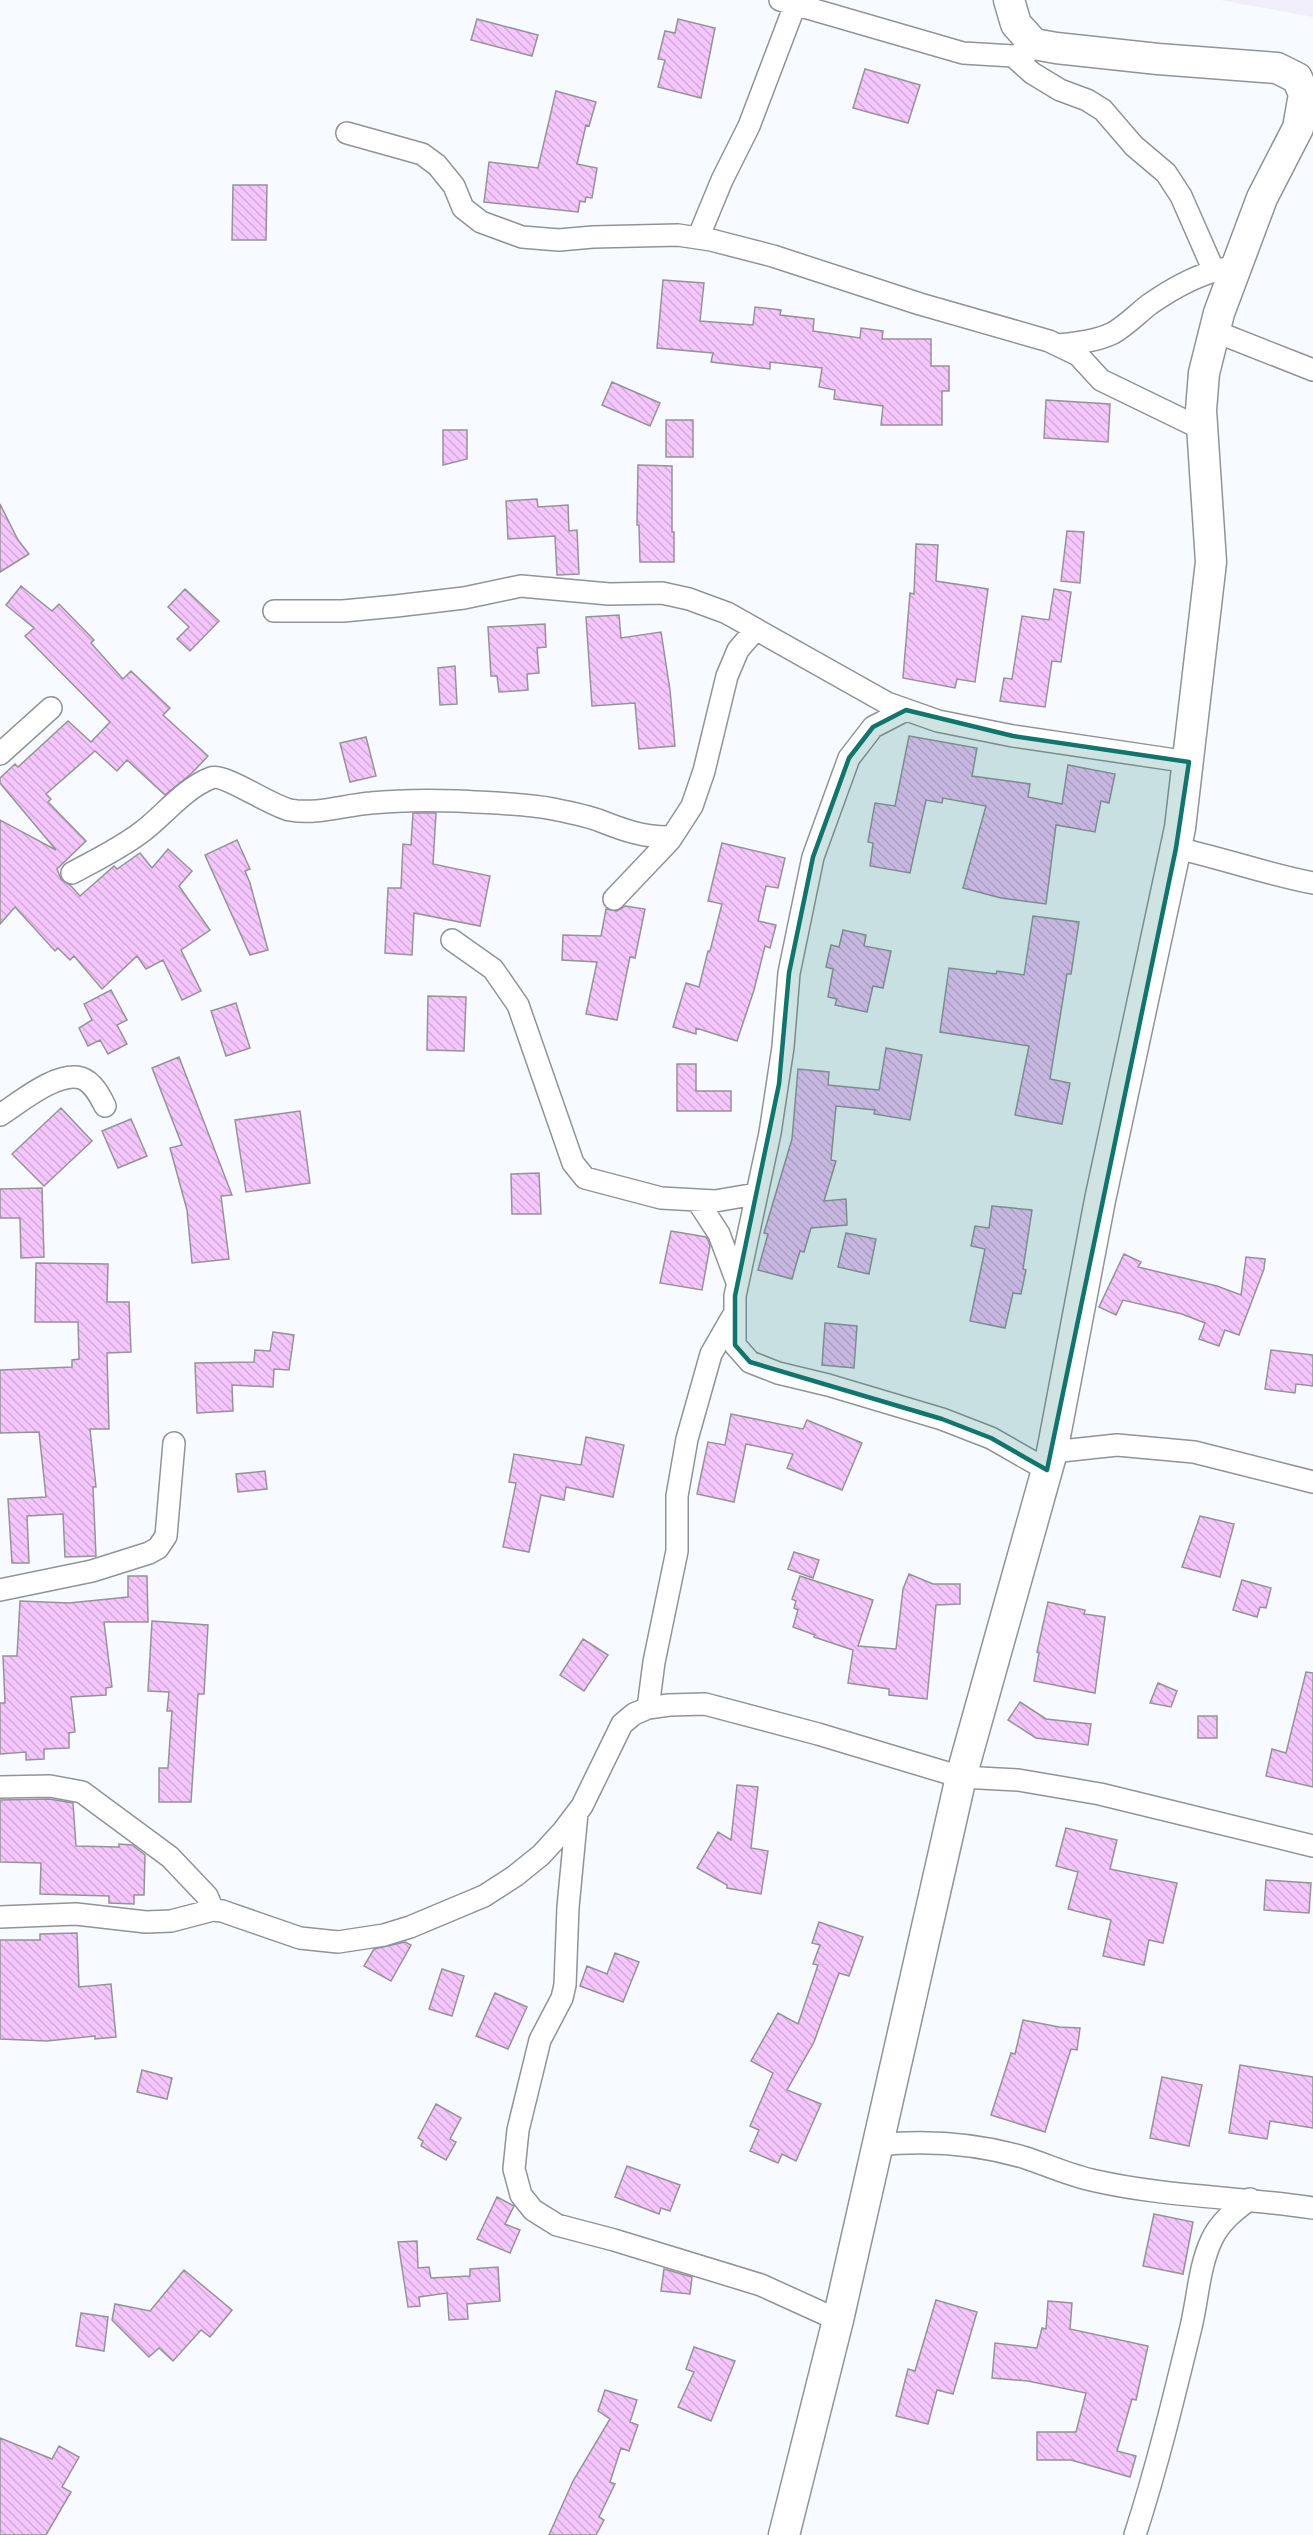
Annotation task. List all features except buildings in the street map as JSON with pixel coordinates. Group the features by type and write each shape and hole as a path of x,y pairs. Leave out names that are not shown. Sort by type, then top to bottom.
{"street":[{"path":"784,2535 838,2320 961,1777 1050,1461 1100,1200 1176,848 1211,562 1201,410 1204,373 1225,269 1298,128 1307,86 1277,68 1158,59 1034,44 1017,24 1009,0"},
{"path":"698,238 722,180 749,126 776,50 788,2 963,53 1013,56 1056,48"},
{"path":"1013,56 1032,73 1060,90 1087,100 1103,110 1134,146 1166,172 1225,269"},
{"path":"347,133 422,154 437,165 454,186 463,208 481,222 522,237 559,240 678,235 773,256 857,285 1050,341 1078,355 1101,380 1202,429"},
{"path":"1058,345 1111,334 1151,304 1203,274 1225,269"},
{"path":"1214,331 1313,370"},
{"path":"274,611 343,611 396,606 464,598 521,586 609,594 662,593 688,598 727,613 887,703 938,721 1013,736 1188,762"},
{"path":"614,899 672,837 692,806 704,771 727,676 738,650 756,629"},
{"path":"0,754 51,708"},
{"path":"906,710 873,727 849,758 813,857 789,972 778,1084 737,1283 734,1314 735,1345 750,1362 778,1373 828,1384 942,1419 1050,1461 1117,1444 1194,1452 1313,1482"},
{"path":"72,873 104,857 141,832 188,792 213,777 221,777 251,794 290,810 333,810 369,803 457,801 550,808 596,819 636,834 672,837"},
{"path":"1176,848 1218,857 1265,873 1313,883"},
{"path":"452,940 493,969 518,1005 573,1163 585,1178 661,1198 715,1201 756,1194"},
{"path":"0,1115 64,1077 82,1078 96,1090 105,1106"},
{"path":"697,1200 719,1234 737,1283"},
{"path":"648,1708 654,1662 677,1551 677,1496 687,1438 711,1354 734,1314"},
{"path":"0,1590 92,1571 158,1548 166,1536 174,1443"},
{"path":"0,1917 76,1914 146,1922 171,1921 213,1910 222,1911 300,1938 338,1942 384,1935 410,1927 484,1896 515,1876 541,1855 576,1813 622,1724 634,1714 648,1708 669,1705 705,1704 818,1734 961,1777 1018,1780 1100,1794 1313,1846"},
{"path":"0,1787 50,1786 82,1792 170,1857 207,1896 213,1910"},
{"path":"576,1813 568,1907 566,1977 562,1998 540,2040 518,2130 514,2169 521,2195 533,2210 557,2224 761,2285 838,2320"},
{"path":"878,2145 903,2142 958,2145 1027,2158 1066,2174 1097,2182 1181,2194 1250,2199 1313,2208"},
{"path":"1135,2535 1159,2455 1191,2325 1205,2256 1217,2230 1250,2199"}],"highlighted area":[{"path":"906,710 1013,736 1189,762 1176,848 1047,1470 991,1438 942,1419 750,1362 735,1345 735,1296 779,1084 789,973 813,857 849,758 873,727"}],"shaded area":[{"path":"1220,0 1313,0 1313,17"}]}
